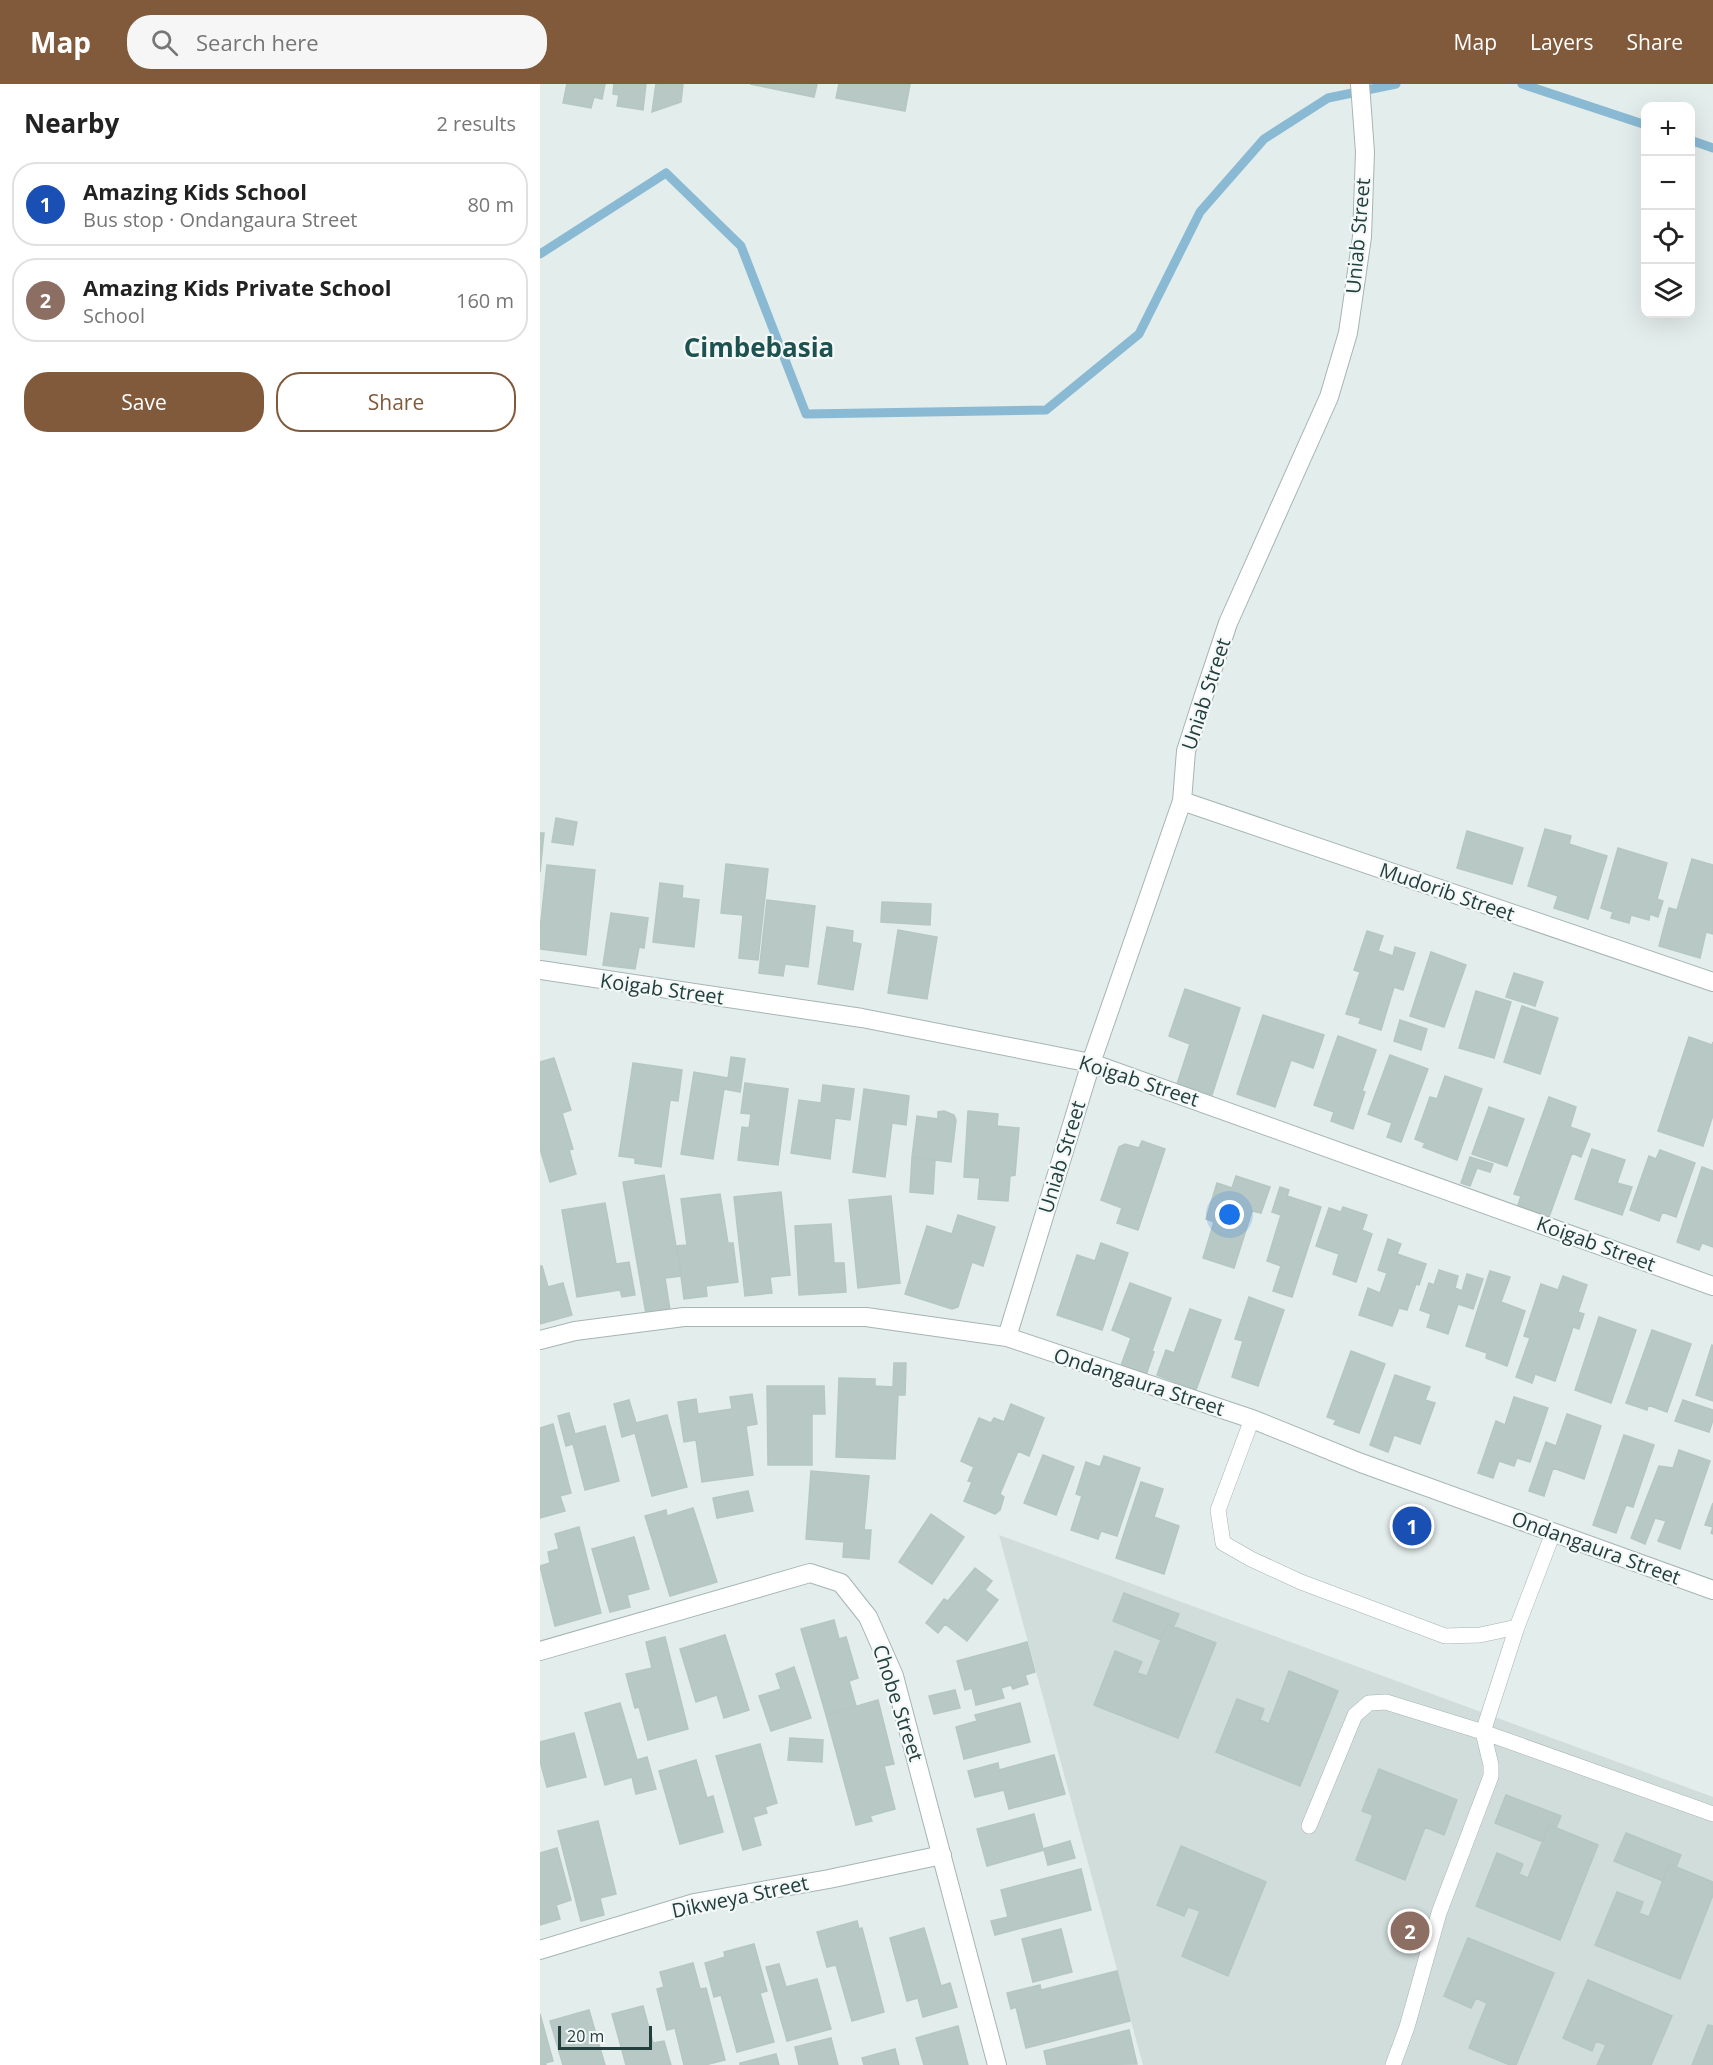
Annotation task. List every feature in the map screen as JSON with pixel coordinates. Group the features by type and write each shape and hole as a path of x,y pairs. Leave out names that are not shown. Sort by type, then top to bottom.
{"street":[{"name":"Uniab Street","path":"1007,1338 1091,1063 1182,801 1186,751 1228,623 1329,397 1348,333 1362,237 1365,152 1360,84"},
{"name":"Mudorib Street","path":"1182,801 1713,982"},
{"name":"Koigab Street","path":"540,970 862,1018 1091,1063 1713,1286"},
{"name":"Ondangaura Street","path":"540,1340 575,1331 684,1317 866,1317 1007,1338 1252,1419 1361,1463 1713,1590"},
{"name":"Chobe Street","path":"540,1651 769,1587 810,1573 841,1582 868,1617 894,1676 997,2065"},
{"name":"Dikweya Street","path":"540,1950 694,1903 830,1879 942,1855"}],"lane":[{"path":"1252,1419 1218,1510 1223,1543 1301,1582 1445,1636 1480,1635 1517,1627"},
{"path":"1393,2065 1407,2027 1439,1913 1491,1776 1491,1765 1483,1732 1517,1627 1553,1533"},
{"path":"1310,1826 1355,1715 1369,1702 1386,1702 1483,1732 1713,1814"}],"shaded area":[{"path":"999,1535 1713,1797 1713,2065 1143,2065"}],"building":[{"path":"567,84 605,84 602,99 594,97 591,108 563,103"},
{"path":"614,84 646,84 643,110 617,106 619,95 613,94"},
{"path":"656,84 683,84 681,102 652,112"},
{"path":"750,84 817,84 814,97"},
{"path":"839,84 910,84 905,111 836,98"},
{"path":"556,818 577,822 573,845 552,842"},
{"path":"1545,829 1571,836 1569,844 1607,856 1588,919 1554,908 1558,896 1528,886"},
{"path":"1467,831 1523,848 1512,884 1457,868"},
{"path":"540,833 544,833 540,872"},
{"path":"1618,848 1667,863 1657,899 1663,901 1658,917 1650,914 1649,920 1631,915 1629,923 1611,918 1613,912 1601,908"},
{"path":"1692,859 1713,865 1713,934 1706,932 1700,958 1659,946 1669,908 1677,910"},
{"path":"726,864 768,869 758,960 739,958 743,915 721,913"},
{"path":"547,865 595,870 586,955 540,949"},
{"path":"660,883 683,886 682,898 699,900 694,947 653,942"},
{"path":"767,900 815,906 808,967 785,964 783,976 759,973"},
{"path":"882,902 931,904 930,925 881,922"},
{"path":"611,913 648,918 644,948 639,947 635,969 603,965"},
{"path":"827,927 853,931 852,942 861,944 853,990 818,984"},
{"path":"898,930 937,937 927,999 888,993"},
{"path":"1367,931 1383,936 1378,951 1393,956 1395,947 1415,953 1403,990 1394,987 1381,1030 1359,1023 1361,1018 1346,1014 1360,972 1354,970"},
{"path":"1431,952 1466,965 1444,1027 1410,1016"},
{"path":"1514,973 1543,982 1535,1006 1506,997"},
{"path":"1185,989 1240,1008 1212,1095 1177,1084 1190,1044 1169,1036"},
{"path":"1476,991 1511,1002 1494,1058 1459,1048"},
{"path":"1522,1006 1558,1018 1540,1074 1504,1062"},
{"path":"1263,1015 1324,1035 1313,1068 1291,1060 1275,1107 1237,1094"},
{"path":"1400,1020 1427,1029 1421,1050 1394,1041"},
{"path":"1338,1036 1376,1050 1362,1091 1365,1092 1353,1129 1331,1121 1334,1112 1314,1105"},
{"path":"1689,1037 1712,1045 1713,1042 1713,1115 1703,1146 1658,1131"},
{"path":"1390,1055 1428,1069 1401,1142 1387,1137 1392,1123 1368,1114"},
{"path":"731,1057 745,1059 740,1092 724,1089 713,1159 681,1154 694,1072 728,1078"},
{"path":"554,1058 571,1110 562,1113 573,1149 569,1150 576,1174 550,1182 540,1149 540,1062"},
{"path":"633,1063 682,1070 678,1101 670,1100 661,1167 635,1163 635,1158 619,1156"},
{"path":"1445,1076 1482,1089 1457,1160 1423,1147 1425,1143 1415,1139 1430,1097 1437,1099"},
{"path":"745,1083 788,1089 778,1165 738,1160 742,1127 749,1128 751,1114 741,1113"},
{"path":"823,1085 854,1089 850,1120 835,1118 830,1159 791,1153 799,1100 821,1103"},
{"path":"864,1089 909,1096 906,1125 892,1123 885,1177 853,1172"},
{"path":"1549,1097 1576,1107 1570,1127 1590,1134 1581,1157 1572,1153 1549,1217 1518,1205 1521,1196 1514,1194"},
{"path":"1489,1107 1524,1119 1507,1166 1472,1154"},
{"path":"944,1111 954,1115 956,1120 951,1162 912,1157 917,1116 938,1119 938,1112"},
{"path":"968,1111 998,1114 997,1126 1019,1128 1015,1175 1010,1176 1008,1201 978,1199 980,1178 964,1177"},
{"path":"1142,1141 1165,1149 1138,1230 1117,1223 1122,1208 1101,1200 1119,1147 1125,1144 1139,1148"},
{"path":"1592,1149 1625,1160 1617,1183 1632,1187 1622,1215 1575,1199"},
{"path":"1660,1150 1695,1163 1676,1217 1662,1212 1659,1221 1630,1210 1649,1156 1656,1159"},
{"path":"912,1157 935,1160 933,1194 910,1192"},
{"path":"1470,1157 1493,1164 1490,1172 1477,1168 1470,1186 1461,1183"},
{"path":"1702,1167 1713,1171 1713,1247 1702,1243 1699,1250 1677,1242"},
{"path":"664,1175 681,1276 665,1278 670,1310 646,1314 623,1182"},
{"path":"1236,1176 1270,1187 1261,1213 1252,1211 1234,1268 1203,1258 1214,1222 1206,1219 1217,1183 1232,1188"},
{"path":"1280,1187 1289,1190 1287,1196 1321,1207 1292,1297 1273,1291 1281,1266 1267,1261 1281,1215 1272,1212"},
{"path":"781,1192 790,1275 770,1277 772,1293 745,1296 734,1197"},
{"path":"720,1194 728,1243 733,1243 738,1282 706,1286 707,1296 684,1299 677,1246 687,1245 681,1199"},
{"path":"891,1196 900,1283 858,1288 849,1200"},
{"path":"605,1203 616,1264 629,1262 635,1295 622,1297 620,1290 577,1297 562,1210"},
{"path":"1343,1207 1367,1215 1362,1230 1372,1234 1356,1282 1333,1274 1339,1254 1316,1246 1329,1208 1341,1212"},
{"path":"958,1215 995,1227 983,1266 972,1262 958,1307 952,1309 905,1294 927,1226 952,1234"},
{"path":"831,1224 834,1263 844,1263 846,1292 799,1295 795,1226"},
{"path":"1388,1239 1401,1244 1397,1254 1426,1264 1407,1310 1399,1308 1392,1326 1359,1315 1368,1288 1380,1293 1387,1273 1378,1270"},
{"path":"1101,1243 1128,1253 1102,1330 1057,1315 1077,1255 1095,1261"},
{"path":"540,1266 542,1266 548,1287 563,1283 572,1315 540,1324"},
{"path":"1439,1270 1458,1276 1455,1288 1462,1291 1467,1274 1483,1279 1473,1309 1458,1304 1448,1334 1427,1327 1431,1314 1420,1310 1429,1283 1434,1285"},
{"path":"1490,1271 1510,1277 1501,1302 1525,1311 1507,1366 1486,1358 1487,1353 1466,1346"},
{"path":"1563,1276 1587,1285 1578,1312 1584,1314 1579,1329 1573,1327 1555,1381 1535,1374 1532,1383 1516,1377 1530,1338 1524,1336 1541,1284 1558,1290"},
{"path":"1130,1283 1171,1298 1145,1378 1120,1368 1131,1338 1112,1330"},
{"path":"1249,1297 1284,1310 1258,1386 1232,1377 1243,1341 1235,1339"},
{"path":"1190,1309 1221,1320 1196,1390 1157,1375 1166,1350 1174,1353"},
{"path":"1599,1317 1636,1330 1611,1403 1575,1390"},
{"path":"1652,1330 1691,1344 1667,1412 1648,1405 1647,1410 1626,1403"},
{"path":"1713,1346 1713,1401 1696,1395"},
{"path":"1351,1351 1385,1364 1359,1433 1334,1424 1336,1420 1327,1417"},
{"path":"894,1363 906,1363 905,1395 898,1395 895,1459 836,1457 839,1378 875,1379 875,1386 893,1387"},
{"path":"1395,1375 1430,1387 1425,1400 1435,1403 1420,1444 1394,1435 1388,1452 1370,1445"},
{"path":"767,1386 824,1386 825,1414 812,1414 812,1465 768,1465"},
{"path":"752,1394 757,1424 746,1426 753,1475 702,1482 696,1440 684,1442 678,1402 696,1399 698,1414 732,1409 730,1397"},
{"path":"1514,1397 1548,1408 1530,1462 1517,1458 1514,1466 1499,1461 1493,1478 1478,1473 1496,1421 1505,1425"},
{"path":"629,1400 636,1423 667,1415 687,1487 652,1496 635,1433 622,1437 614,1404"},
{"path":"1683,1400 1713,1410 1709,1432 1675,1421"},
{"path":"1011,1404 1044,1418 1029,1456 1018,1451 1000,1494 1004,1497 1000,1510 995,1514 964,1501 972,1482 968,1481 974,1467 961,1461 979,1418 991,1423 994,1418 1004,1422"},
{"path":"569,1413 575,1434 605,1426 619,1481 585,1490 573,1444 566,1446 558,1416"},
{"path":"1567,1414 1601,1426 1584,1479 1553,1468 1544,1496 1529,1491 1546,1442 1556,1446"},
{"path":"553,1424 571,1493 560,1496 565,1511 540,1518 540,1428"},
{"path":"1624,1435 1654,1445 1633,1507 1626,1505 1616,1533 1593,1525"},
{"path":"1679,1450 1710,1461 1680,1549 1658,1541 1666,1521 1655,1518 1645,1544 1631,1538 1659,1466 1673,1468"},
{"path":"1043,1455 1074,1467 1056,1515 1024,1503"},
{"path":"1104,1456 1140,1468 1117,1536 1101,1531 1098,1539 1071,1530 1082,1496 1076,1494 1086,1462 1100,1467"},
{"path":"811,1471 869,1476 864,1530 871,1530 869,1559 843,1557 844,1542 806,1539"},
{"path":"1141,1482 1163,1489 1154,1517 1179,1526 1164,1574 1116,1558"},
{"path":"748,1491 753,1511 717,1518 713,1498"},
{"path":"1713,1503 1713,1527 1705,1525"},
{"path":"693,1508 717,1582 670,1596 645,1516 666,1510 667,1516"},
{"path":"931,1514 964,1537 932,1584 899,1562"},
{"path":"579,1527 601,1613 555,1626 540,1566 550,1563 548,1552 559,1549 555,1534"},
{"path":"634,1537 649,1589 627,1595 630,1607 610,1612 592,1549"},
{"path":"975,1568 992,1581 985,1590 998,1600 967,1641 945,1624 938,1633 926,1623 944,1599 948,1601"},
{"path":"1124,1593 1179,1614 1174,1626 1167,1624 1161,1640 1113,1621"},
{"path":"834,1620 839,1639 846,1637 858,1678 849,1681 856,1706 826,1715 801,1629"},
{"path":"1167,1624 1216,1643 1178,1738 1094,1705 1115,1651 1142,1662 1137,1673 1147,1676"},
{"path":"725,1635 749,1710 724,1718 717,1695 696,1702 680,1649"},
{"path":"665,1637 688,1729 648,1740 639,1707 635,1708 626,1674 652,1668 646,1642"},
{"path":"1027,1642 1035,1672 1025,1675 1028,1684 1013,1689 1011,1685 1001,1688 1004,1698 976,1705 972,1688 965,1690 957,1661"},
{"path":"794,1667 811,1718 771,1731 759,1696 781,1689 776,1674"},
{"path":"1289,1671 1338,1691 1300,1786 1216,1752 1237,1699 1264,1709 1260,1720 1269,1724"},
{"path":"955,1690 960,1708 934,1714 929,1696"},
{"path":"878,1700 894,1764 884,1766 895,1809 870,1816 872,1821 856,1825 826,1715"},
{"path":"620,1703 637,1760 647,1757 656,1789 636,1794 632,1777 605,1785 585,1713"},
{"path":"1020,1703 1030,1742 964,1759 956,1727 977,1721 975,1715"},
{"path":"574,1733 586,1777 547,1787 540,1761 540,1742"},
{"path":"790,1738 823,1740 822,1762 788,1760"},
{"path":"760,1744 777,1803 765,1807 767,1813 753,1817 761,1845 743,1850 716,1756"},
{"path":"1054,1755 1065,1794 1009,1809 1004,1790 975,1797 968,1771 998,1763 999,1770"},
{"path":"696,1760 707,1798 713,1796 723,1832 680,1844 659,1771"},
{"path":"1379,1769 1457,1800 1444,1835 1425,1827 1405,1880 1356,1860 1373,1815 1362,1811"},
{"path":"1506,1795 1561,1816 1556,1828 1549,1825 1543,1842 1495,1823"},
{"path":"1034,1814 1043,1849 1070,1841 1075,1858 1048,1865 1044,1850 987,1866 977,1829"},
{"path":"598,1821 616,1894 600,1898 604,1915 581,1921 558,1831"},
{"path":"1549,1825 1598,1845 1560,1940 1476,1906 1497,1853 1523,1864 1519,1874 1528,1878"},
{"path":"1626,1833 1681,1855 1676,1867 1669,1864 1663,1881 1614,1861"},
{"path":"1181,1846 1266,1882 1228,1976 1182,1956 1200,1911 1188,1907 1184,1916 1157,1905"},
{"path":"557,1848 571,1900 556,1905 560,1919 540,1925 540,1853"},
{"path":"1669,1864 1713,1882 1713,1895 1680,1979 1595,1945 1617,1892 1643,1902 1639,1913 1649,1917"},
{"path":"1081,1869 1091,1910 995,1935 991,1921 1008,1917 1001,1890"},
{"path":"857,1921 859,1929 862,1928 884,2012 852,2021 836,1965 827,1967 817,1932"},
{"path":"924,1928 941,1986 950,1983 957,2007 923,2017 918,1998 907,2001 890,1938"},
{"path":"1061,1929 1072,1972 1033,1982 1022,1939"},
{"path":"1468,1938 1554,1973 1516,2065 1510,2065 1469,2048 1487,2003 1476,1998 1471,2008 1444,1996"},
{"path":"754,1944 767,1991 760,1993 774,2042 737,2052 721,1995 714,1997 705,1963 725,1957 724,1952"},
{"path":"693,1963 700,1989 706,1988 725,2060 705,2065 684,2065 675,2028 667,2030 657,1989 664,1987 660,1972"},
{"path":"779,1964 786,1987 817,1979 831,2029 787,2041 766,1967"},
{"path":"1117,1971 1130,2021 1026,2048 1016,2007 1011,2009 1007,1993 1040,1985 1041,1990"},
{"path":"1588,1980 1672,2016 1651,2065 1597,2065 1606,2045 1596,2041 1592,2051 1563,2038"},
{"path":"643,2006 653,2043 664,2041 671,2065 626,2065 612,2014"},
{"path":"589,2010 605,2065 563,2065 550,2021"},
{"path":"540,2014 553,2061 545,2063 546,2065 540,2065"},
{"path":"1708,2025 1713,2026 1713,2065 1692,2065"},
{"path":"958,2026 968,2065 924,2065 916,2038"},
{"path":"1129,2030 1137,2064 1047,2065 1044,2051"},
{"path":"831,2038 838,2065 799,2065 795,2047"},
{"path":"895,2049 899,2065 864,2065 862,2058"},
{"path":"776,2054 779,2065 740,2065 740,2063"}],"waterway":[{"path":"540,254 666,173 741,246 806,414 1046,410 1139,334 1200,212 1264,139 1328,98 1396,84"},
{"path":"1522,84 1641,123"},
{"path":"1695,142 1713,148"}],"place":[{"name":"Amazing Kids School","path":"1412,1526"},
{"name":"Amazing Kids Private School","path":"1410,1931"}],"district":[{"name":"Cimbebasia","path":"759,348"}]}
